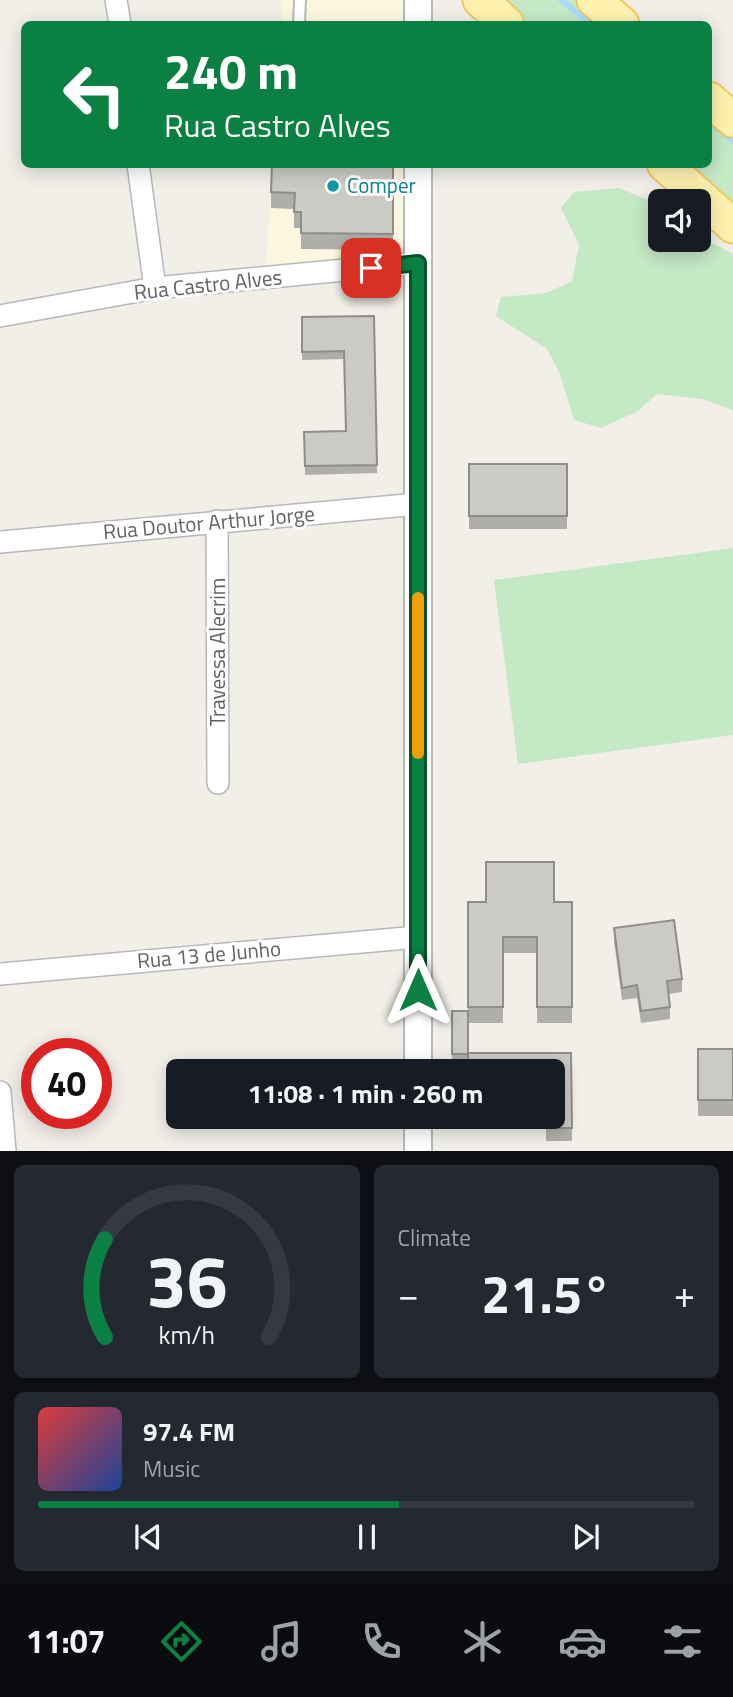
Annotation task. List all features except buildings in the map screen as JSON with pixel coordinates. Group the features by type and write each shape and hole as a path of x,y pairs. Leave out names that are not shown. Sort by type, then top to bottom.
{"main road":[{"path":"480,0 504,21"},
{"path":"594,0 618,21"},
{"path":"712,102 733,120"},
{"path":"668,168 733,226"}],"street":[{"path":"116,0 120,21"},
{"path":"418,0 418,21"},
{"path":"139,168 155,289"},
{"path":"418,168 418,1059"},
{"name":"Rua Castro Alves","path":"0,316 155,289 418,263"},
{"name":"Rua Doutor Arthur Jorge","path":"0,542 418,504"},
{"name":"Travessa Alecrim","path":"218,521 218,782"},
{"name":"Rua 13 de Junho","path":"0,974 418,936"},
{"path":"0,1092 5,1151"},
{"path":"418,1129 418,1151"}],"lane":[{"path":"299,21 300,0"}],"shaded area":[{"path":"282,0 418,0 418,21 281,21"},
{"path":"273,168 418,168 418,263 265,278"}],"green space":[{"path":"480,0 594,0 618,21 504,21"},
{"path":"712,102 733,120 733,226 711,207 711,189 691,189 667,168 712,168"},
{"path":"619,188 648,200 648,252 711,252 711,242 733,254 733,410 702,399 657,394 638,411 601,428 574,420 560,374 547,349 496,316 501,297 546,293 572,281 579,245 561,208 574,192"},
{"path":"733,548 733,735 518,764 494,580"}],"waterway":[{"path":"561,0 587,21"},
{"path":"712,124 733,141"}],"slow traffic":[{"path":"418,598 418,753"}],"place":[{"name":"Comper","path":"333,186"}],"route":[{"path":"371,268 418,263 418,990"}]}
